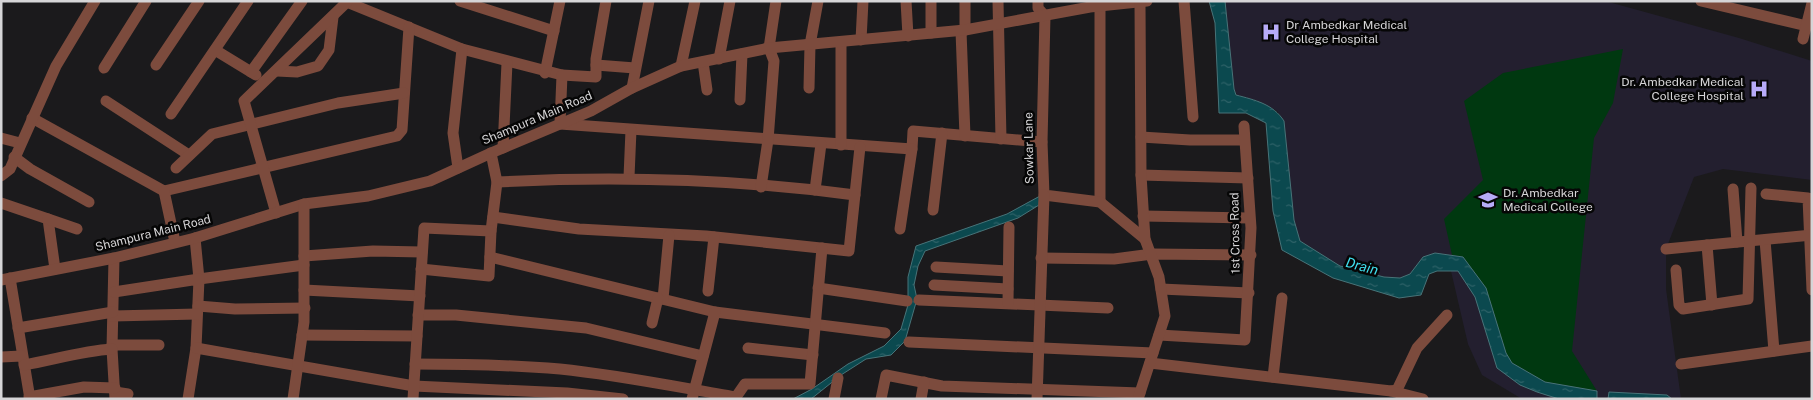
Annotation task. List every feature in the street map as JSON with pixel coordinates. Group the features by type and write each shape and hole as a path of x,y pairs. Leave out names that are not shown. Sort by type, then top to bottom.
{"street":[{"path":"1,176 10,169 56,66 95,1"},
{"path":"104,68 146,1"},
{"path":"156,64 199,1"},
{"path":"171,114 248,1"},
{"path":"251,72 302,1"},
{"path":"460,1 554,31"},
{"path":"545,73 560,1"},
{"path":"276,213 261,168 244,101 333,17 346,2 364,5 409,27 462,49 507,63 545,73 596,77 596,65 606,1"},
{"path":"632,88 649,1"},
{"path":"681,66 695,1"},
{"path":"718,59 730,1"},
{"path":"761,186 768,140 774,61 769,48 776,1"},
{"path":"809,88 810,45 818,1"},
{"path":"861,40 863,1"},
{"path":"906,1 908,36"},
{"path":"931,1 931,33"},
{"path":"965,136 963,31 966,1"},
{"path":"998,1 1001,139"},
{"path":"1038,1 1038,8 1045,16"},
{"path":"1184,1 1193,117"},
{"path":"1702,1 1809,25"},
{"path":"881,399 886,375 924,382 966,393 1139,396 1165,316 1161,289 1152,254 1145,239 1143,216 1141,137 1143,2"},
{"name":"Shampura Main Road","path":"6,279 114,258 195,238 304,204 368,196 430,181 491,153 592,111 632,88 681,66 769,48 963,31 1100,6 1143,2"},
{"path":"1803,38 1809,25 1812,4"},
{"path":"1100,6 1100,202 1145,239"},
{"name":"Sowkar Lane","path":"1045,16 1042,142 1044,195 1100,202"},
{"path":"277,71 297,72 318,66 329,50 333,17"},
{"path":"32,118 164,190 397,136 402,130 409,27"},
{"path":"841,42 841,145"},
{"path":"458,168 453,133 462,49"},
{"path":"215,50 266,81"},
{"path":"740,100 742,54"},
{"path":"703,62 707,90"},
{"path":"503,148 507,63"},
{"path":"596,65 635,68"},
{"path":"562,75 560,124 912,150"},
{"path":"176,168 212,134 338,103 404,93"},
{"path":"106,101 189,156"},
{"name":"1st Cross Road","path":"1159,335 1245,340 1251,255 1250,198 1243,140 1244,126"},
{"path":"629,177 631,130"},
{"path":"900,229 914,131 1042,142"},
{"path":"933,210 942,133"},
{"path":"1141,137 1190,140 1243,140"},
{"path":"1,138 20,143"},
{"path":"815,190 821,144"},
{"path":"493,217 579,230 714,237 849,251 860,147"},
{"path":"421,270 489,276 491,231 497,182 491,153"},
{"path":"14,157 30,169 89,202"},
{"path":"1141,175 1248,178"},
{"path":"497,182 629,177 815,190 855,195"},
{"path":"1676,270 1680,308 1748,299 1751,188"},
{"path":"1733,189 1737,242"},
{"path":"164,190 175,242"},
{"path":"1766,194 1808,198 1812,290"},
{"path":"1037,394 1044,195"},
{"path":"1,203 77,229"},
{"path":"293,399 305,308 304,204"},
{"path":"1143,216 1249,218"},
{"path":"48,219 55,269"},
{"path":"1008,227 1008,303"},
{"path":"413,399 424,228 491,231"},
{"path":"652,323 660,299 669,234"},
{"path":"1666,249 1810,235"},
{"path":"708,291 714,237"},
{"path":"188,399 196,348 198,310 199,279 195,238"},
{"path":"1765,240 1774,351"},
{"path":"1707,245 1712,305"},
{"path":"415,364 475,364 559,369 632,379 693,394 736,397 745,384 810,384 822,248"},
{"path":"114,292 372,251 422,252"},
{"path":"1041,258 1114,259 1152,254 1251,255"},
{"path":"490,257 716,312 885,333"},
{"path":"114,258 112,347 115,393"},
{"path":"936,268 1008,270"},
{"path":"6,279 18,328 30,398 84,387 128,394"},
{"path":"934,284 1008,289"},
{"path":"818,288 907,301"},
{"path":"1161,289 1249,293"},
{"path":"304,290 420,296"},
{"path":"1272,377 1282,298"},
{"path":"919,300 1108,308"},
{"path":"18,328 113,314 235,308 305,308"},
{"path":"693,394 716,312"},
{"path":"418,315 456,315 586,328 703,356"},
{"path":"1392,391 1397,390 1417,348 1447,315"},
{"path":"302,335 417,336"},
{"path":"909,342 1038,348 1152,358 1272,377 1392,391 1423,399"},
{"path":"1,357 23,361 68,357 86,351 112,347 159,345"},
{"path":"1681,364 1812,346"},
{"path":"196,348 414,386 567,393 623,399"},
{"path":"748,348 813,354"},
{"path":"834,399 838,378"},
{"path":"921,399 924,382"}],"shaded area":[{"name":"Dr. Ambedkar Medical College","path":"1225,1 1605,1 1739,38 1812,61 1812,180 1723,169 1694,177 1666,249 1666,289 1681,399 1522,399 1482,375 1468,344 1447,254 1423,257 1410,274 1400,278 1384,277 1340,266 1300,241 1294,220 1284,121 1277,111 1258,101 1237,95 1234,89"}],"green space":[{"path":"1623,49 1613,103 1594,138 1572,351 1597,391 1545,382 1512,363 1506,353 1486,288 1463,257 1452,255 1444,219 1483,180 1464,101 1503,73"}],"water":[{"path":"1209,1 1225,1 1236,95 1257,101 1275,110 1284,121 1294,220 1300,241 1340,266 1384,277 1400,278 1410,274 1423,257 1435,253 1463,257 1486,288 1506,353 1512,363 1545,382 1597,391 1597,399 1559,399 1520,385 1497,368 1475,297 1458,271 1437,271 1429,274 1421,295 1399,298 1333,278 1282,250 1273,211 1266,123 1246,113 1219,113 1215,23"},
{"path":"1040,196 1039,205 1018,218 925,251 918,266 914,285 917,299 905,341 891,355 866,359 841,375 811,399 793,399 812,389 848,364 884,346 901,329 908,305 908,277 916,246 1007,214"},
{"path":"1609,392 1667,395 1672,399 1608,399"}],"place":[{"name":"Dr Ambedkar Medical College Hospital","path":"1271,32"},
{"name":"Dr. Ambedkar Medical College Hospital","path":"1759,89"},
{"name":"Dr. Ambedkar Medical College","path":"1488,200"}],"water label":[{"name":"Drain","path":"1362,266"}]}
